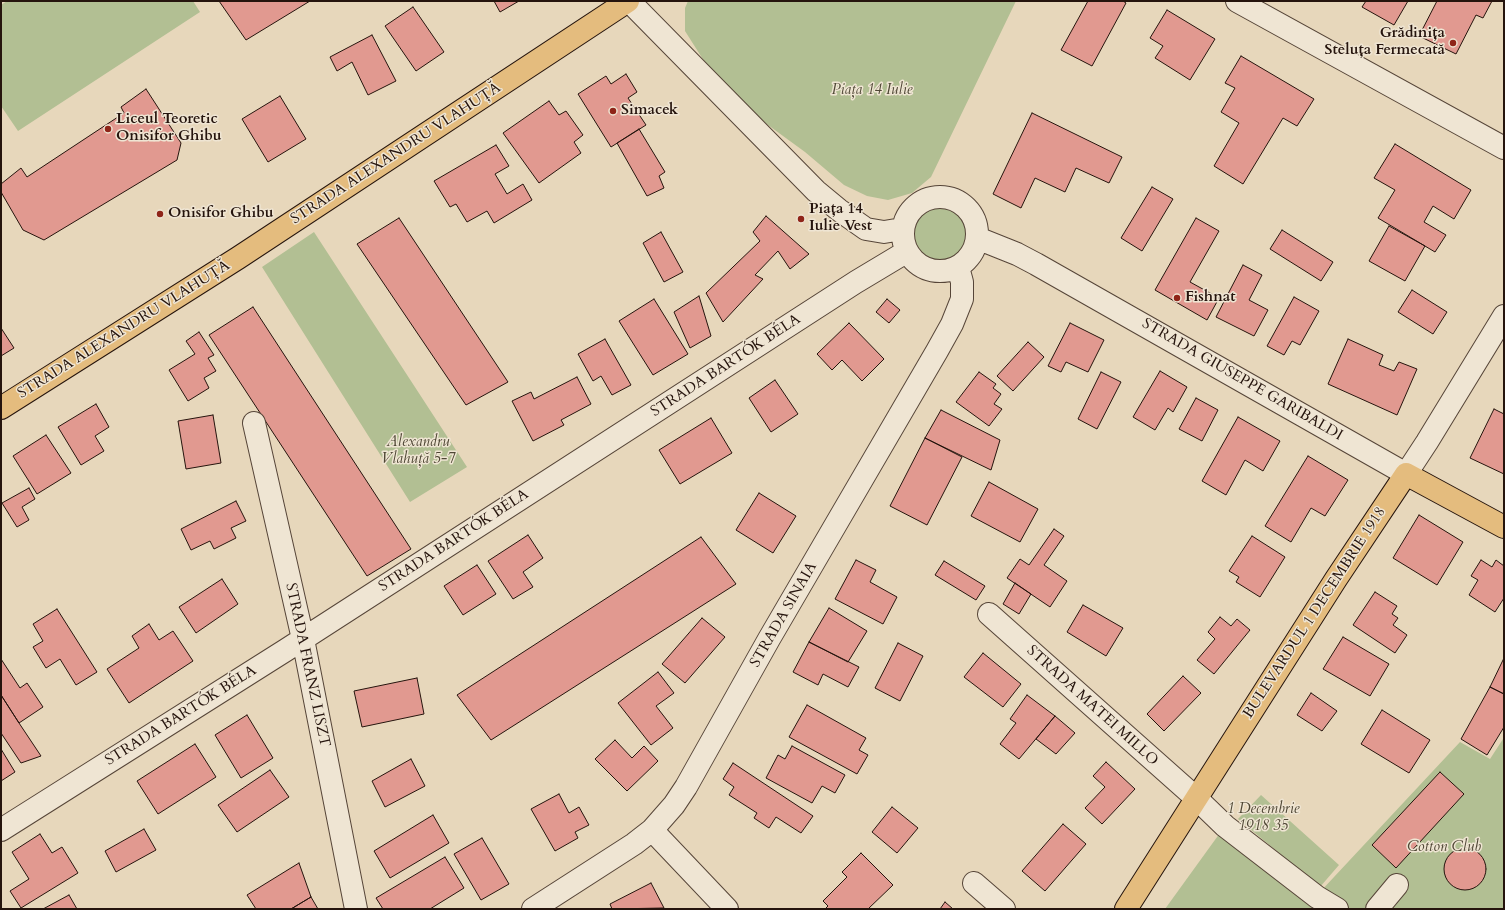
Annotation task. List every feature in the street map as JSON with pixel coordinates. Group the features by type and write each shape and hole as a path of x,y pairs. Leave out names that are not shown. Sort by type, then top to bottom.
{"main road":[{"name":"STRADA ALEXANDRU VLAHUȚĂ","path":"1,408 238,258 628,1"},
{"name":"STRADA GIUSEPPE GARIBALDI","path":"1406,474 1504,527"},
{"name":"BULEVARDUL 1 DECEMBRIE 1918","path":"1126,909 1336,578 1406,474"}],"street":[{"path":"628,1 816,191 845,215 866,229 884,232 902,229"},
{"path":"1237,1 1504,148"},
{"path":"933,197 944,197 956,200 965,206 972,215 976,226 977,238 974,250 968,260 958,267 947,271 935,272 914,262 906,252 902,241 902,229 912,208 922,201 933,197"},
{"name":"STRADA GIUSEPPE GARIBALDI","path":"977,238 1017,254 1036,264 1406,474"},
{"name":"STRADA BARTÓK BÉLA","path":"1,830 303,639 856,282 906,252"},
{"name":"STRADA SINAIA","path":"533,909 634,844 652,830 674,805 686,787 769,639 952,324 962,299 962,282 958,267"},
{"name":"BULEVARDUL 1 DECEMBRIE 1918","path":"1406,474 1504,316"},
{"name":"STRADA FRANZ LISZT","path":"254,423 303,639 356,909"},
{"name":"STRADA MATEI MILLO","path":"989,614 1196,798 1225,826 1317,897 1337,909"},
{"path":"652,830 727,909"},
{"path":"974,883 1004,909"},
{"path":"1377,909 1396,885"}],"green space":[{"path":"7,1 193,1 200,12 18,131 1,106 1,5"},
{"name":"Piața 14 Iulie","path":"688,1 1016,1 931,177 912,193 888,200 867,196 844,185 805,152 757,117 711,72 685,31 685,8"},
{"path":"940,204 956,209 961,213 965,218 970,234 965,250 961,255 956,259 940,264 924,259 919,255 915,250 910,234 915,218 919,213 924,209"},
{"name":"Alexandru Vlahuță 5-7","path":"314,232 467,467 410,502 262,267"},
{"name":"Cotton Club","path":"1503,739 1504,909 1165,909 1225,826 1320,892 1460,742 1490,759"},
{"name":"1 Decembrie 1918 35","path":"1261,795 1339,865 1320,887 1238,819"}],"building":[{"path":"219,1 310,1 246,40"},
{"path":"494,1 519,1 500,12"},
{"path":"1088,1 1123,1 1126,3 1092,66 1061,50"},
{"path":"1366,1 1408,1 1394,25 1362,7"},
{"path":"1437,1 1492,1 1483,18 1476,15 1456,54 1419,36"},
{"path":"413,7 444,52 416,71 385,26"},
{"path":"1167,10 1215,39 1190,80 1155,58 1163,46 1150,38"},
{"path":"372,35 396,81 368,95 352,62 337,71 330,57"},
{"path":"1241,56 1314,99 1297,126 1283,118 1243,184 1214,166 1239,123 1221,112 1235,88 1225,83"},
{"name":"Simacek","path":"626,74 637,92 628,98 646,125 611,147 578,94 606,76 611,84"},
{"path":"146,89 181,143 177,160 44,240 23,230 1,192 1,184 21,168 27,177 124,113 121,107"},
{"path":"280,96 306,139 268,162 242,119"},
{"path":"549,101 559,115 566,111 583,135 574,142 581,153 539,183 503,133"},
{"path":"1032,113 1122,157 1109,183 1076,168 1065,192 1035,178 1021,208 993,194"},
{"path":"639,129 665,172 659,176 664,188 647,196 617,143"},
{"path":"1395,144 1471,190 1454,219 1433,206 1424,222 1446,235 1435,252 1378,218 1395,190 1374,178"},
{"path":"496,145 509,166 495,174 507,194 523,184 532,200 494,223 487,211 467,222 456,204 450,207 434,181"},
{"path":"1152,187 1173,199 1142,251 1121,238"},
{"path":"766,216 809,254 790,269 778,251 755,275 763,279 723,322 706,293 760,241 753,232"},
{"path":"399,218 508,382 466,405 357,244"},
{"path":"1196,218 1219,231 1190,282 1219,298 1207,320 1155,290"},
{"path":"1389,226 1425,246 1405,281 1369,261"},
{"path":"1282,230 1333,262 1321,281 1270,249"},
{"path":"661,232 683,272 664,282 643,243"},
{"path":"1243,265 1262,275 1249,300 1268,310 1254,336 1216,317"},
{"path":"1412,290 1447,312 1433,334 1398,312"},
{"path":"699,296 711,336 690,348 674,312"},
{"path":"1294,297 1319,311 1300,345 1292,341 1284,355 1267,346"},
{"path":"654,299 688,354 653,375 619,321"},
{"path":"887,299 900,310 889,323 876,312"},
{"path":"253,307 411,549 367,576 209,335"},
{"path":"849,323 884,359 862,381 842,360 832,370 817,354"},
{"path":"1070,323 1104,340 1088,372 1066,362 1061,372 1048,366"},
{"path":"1,328 14,348 1,356"},
{"path":"199,332 214,355 208,358 216,371 204,378 209,388 188,401 169,370 195,354 186,341"},
{"path":"605,339 631,385 612,395 601,376 593,381 578,354"},
{"path":"1348,339 1383,355 1379,365 1394,371 1399,362 1417,369 1397,415 1328,384"},
{"path":"1028,342 1044,357 1013,391 997,376"},
{"path":"1160,371 1187,387 1173,412 1168,408 1155,430 1133,417"},
{"path":"979,372 996,384 993,388 1001,394 994,404 1002,409 989,426 956,402"},
{"path":"1101,372 1121,382 1097,429 1078,419"},
{"path":"577,377 591,404 561,420 564,425 533,441 512,401 531,392 534,399"},
{"path":"775,380 798,414 771,432 749,398"},
{"path":"1196,398 1218,410 1202,441 1179,429"},
{"path":"96,404 109,427 95,436 104,451 81,465 58,427"},
{"path":"1494,409 1504,414 1504,474 1470,458"},
{"path":"941,410 1000,440 991,470 925,438"},
{"path":"213,415 221,463 186,469 178,421"},
{"path":"1238,417 1280,441 1263,471 1245,460 1226,495 1202,481"},
{"path":"711,418 732,453 680,484 659,450"},
{"path":"46,435 71,473 37,494 13,456"},
{"path":"925,438 962,457 927,525 890,506"},
{"path":"1308,456 1348,480 1325,516 1311,508 1291,542 1265,526"},
{"path":"989,482 1038,509 1020,542 971,516"},
{"path":"29,488 35,499 22,507 29,520 17,527 2,503"},
{"path":"759,493 796,516 773,553 736,530"},
{"path":"236,501 246,521 231,528 236,538 214,549 210,541 191,550 181,529"},
{"path":"1419,515 1463,542 1437,585 1393,558"},
{"path":"1054,529 1064,536 1044,565 1067,581 1050,607 1007,578 1020,559 1029,565"},
{"path":"528,535 543,558 523,572 533,587 513,599 488,561"},
{"path":"1252,536 1285,557 1260,597 1236,582 1239,577 1229,571"},
{"path":"701,537 736,584 491,740 457,695"},
{"path":"856,560 876,570 870,582 897,597 883,624 835,599"},
{"path":"1481,560 1492,567 1496,560 1504,566 1504,598 1495,612 1469,595 1478,580 1471,576"},
{"path":"944,561 985,586 976,600 935,575"},
{"path":"477,565 496,594 463,615 444,586"},
{"path":"222,579 238,604 196,633 179,607"},
{"path":"1015,583 1031,594 1019,614 1003,604"},
{"path":"1375,592 1397,606 1392,614 1398,618 1393,625 1407,635 1395,653 1353,625"},
{"path":"1083,605 1123,628 1106,656 1067,632"},
{"path":"829,608 867,631 848,662 809,642"},
{"path":"57,609 97,672 76,685 60,659 46,668 33,647 43,641 33,624"},
{"path":"1220,617 1231,626 1237,619 1250,630 1214,674 1197,660 1215,639 1208,632"},
{"path":"702,618 725,637 685,683 662,664"},
{"path":"149,624 159,640 173,631 193,661 129,703 107,669 139,648 132,636"},
{"path":"1343,637 1389,664 1370,696 1323,669"},
{"path":"809,642 859,667 848,687 823,674 818,685 793,672"},
{"path":"898,643 923,656 900,701 875,688"},
{"path":"983,653 1021,684 1003,707 964,677"},
{"path":"1504,658 1504,694 1490,687"},
{"path":"1,659 20,688 27,683 43,707 19,723 1,695"},
{"path":"658,672 674,693 656,706 673,728 651,745 618,703"},
{"path":"1183,676 1201,693 1164,731 1147,714"},
{"path":"417,678 424,714 362,727 354,691"},
{"path":"1490,687 1504,694 1504,727 1487,755 1461,739"},
{"path":"1311,693 1337,711 1322,731 1297,715"},
{"path":"1,695 41,756 21,763 1,733"},
{"path":"1027,695 1055,716 1019,759 1000,744 1016,723 1010,719"},
{"path":"807,705 866,738 859,750 868,755 857,774 789,737"},
{"path":"1382,710 1430,740 1409,773 1361,744"},
{"path":"247,715 273,758 241,778 215,735"},
{"path":"1055,716 1075,733 1056,754 1036,739"},
{"path":"615,740 632,758 644,746 658,761 627,791 595,759"},
{"path":"195,744 216,777 158,814 137,781"},
{"path":"792,746 845,775 835,793 822,786 812,803 766,778 778,755 785,759"},
{"path":"1,749 15,772 1,781"},
{"path":"411,759 425,786 385,807 372,781"},
{"path":"1106,762 1135,789 1102,824 1085,808 1105,787 1093,776"},
{"path":"733,763 813,816 801,833 776,817 769,828 754,818 757,813 729,795 734,787 723,779"},
{"path":"270,770 289,797 237,832 218,805"},
{"name":"Cotton Club","path":"1440,772 1464,794 1396,868 1372,845"},
{"path":"559,794 569,813 579,807 589,825 575,832 578,838 555,851 531,809"},
{"path":"892,807 918,828 897,853 872,832"},
{"path":"433,815 449,843 390,878 374,851"},
{"path":"1063,824 1086,844 1045,891 1022,871"},
{"path":"144,829 156,850 116,872 105,851"},
{"path":"40,834 52,853 62,847 78,873 21,908 10,891 29,879 12,852"},
{"path":"482,838 509,884 481,900 454,854"},
{"path":"1465,848 1480,854 1486,869 1480,884 1465,890 1450,884 1444,869 1450,854"},
{"path":"861,853 893,885 868,909 825,909 828,906 823,901 847,877 842,872"},
{"path":"445,857 464,888 430,909 383,909 376,898"},
{"path":"299,863 311,897 291,909 256,909 247,895"},
{"path":"651,883 664,908 612,909 610,904"},
{"path":"69,895 77,909 43,909"},
{"path":"311,897 318,909 291,909"},
{"path":"945,902 953,909 940,909"}],"place":[{"name":"Grădinița Steluța Fermecată","path":"1453,43"},
{"name":"Simacek","path":"613,111"},
{"name":"Liceul Teoretic Onisifor Ghibu","path":"108,129"},
{"name":"Onisifor Ghibu","path":"160,214"},
{"name":"Piața 14 Iulie Vest","path":"801,219"},
{"name":"Fishnat","path":"1177,298"}]}
